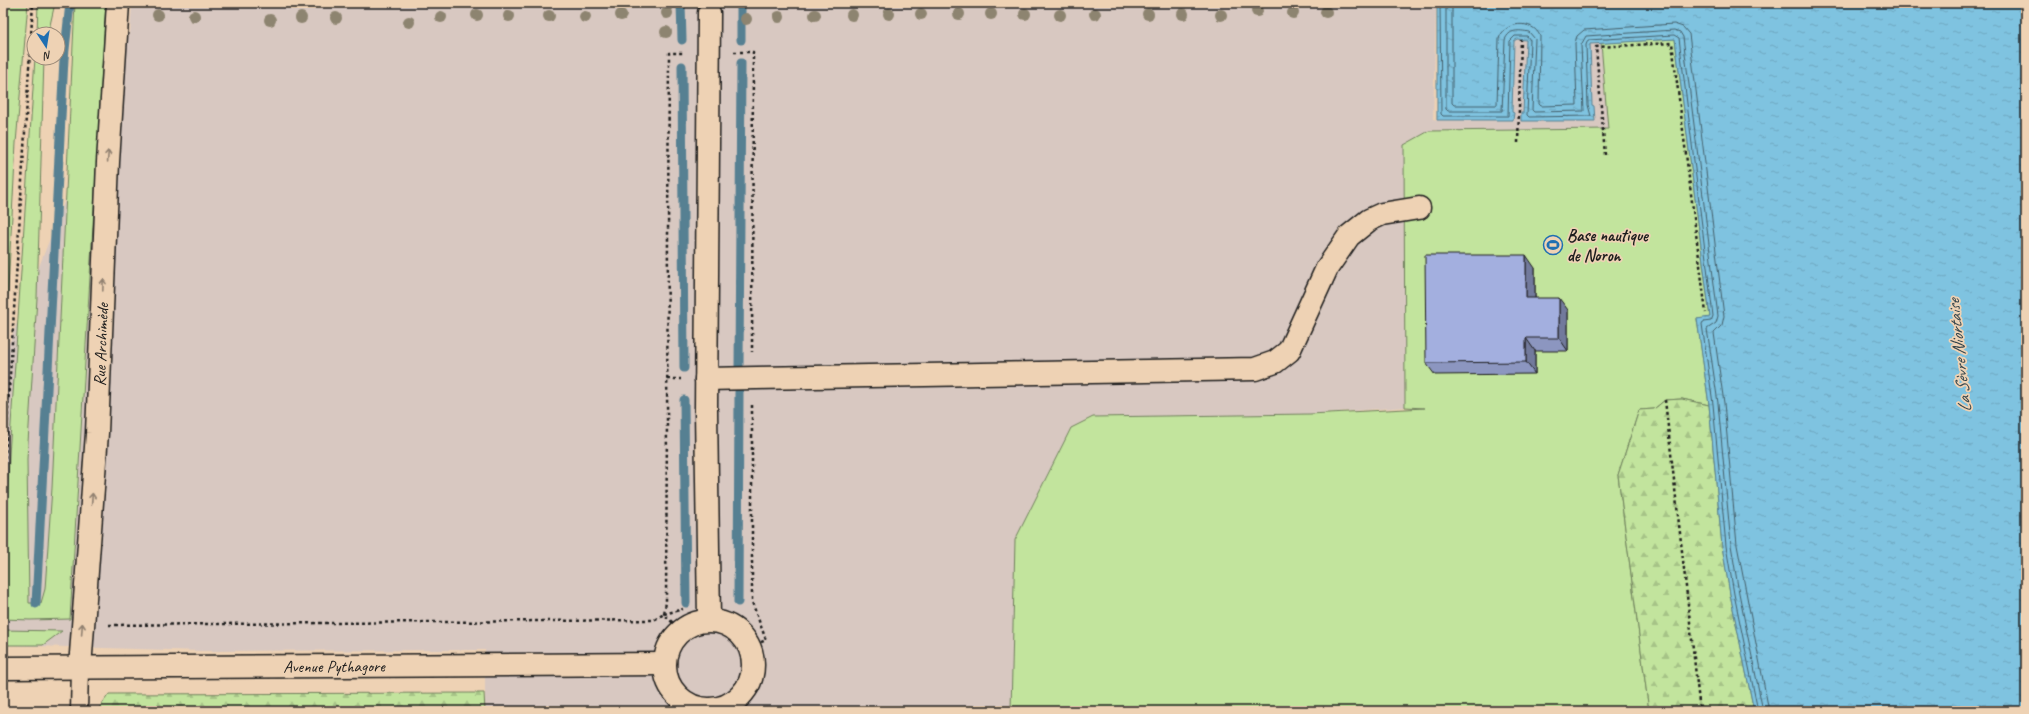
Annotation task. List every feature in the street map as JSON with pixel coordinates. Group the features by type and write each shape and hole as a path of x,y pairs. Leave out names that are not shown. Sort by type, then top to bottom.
{"street":[{"name":"Rue Archimède","path":"80,668 97,433 108,162 118,12"},
{"path":"709,13 706,379 709,620"},
{"path":"706,379 1255,369 1275,362 1289,351 1327,268 1349,236 1369,220 1382,214 1418,208"},
{"path":"709,620 722,622 734,628 743,636 750,647 754,662 752,676 747,689 737,700 725,707 711,709 697,707 684,701 674,691 667,678 665,664 667,652 672,640 681,631 694,623 709,620"},
{"name":"Avenue Pythagore","path":"3,668 665,664"}],"lane":[{"path":"79,711 80,668"}],"path":[{"path":"3,488 33,3"},
{"path":"1518,143 1520,40"},
{"path":"1605,155 1596,48 1672,43 1706,313"},
{"path":"664,614 666,594 669,53 753,52 752,602 766,640 750,647"},
{"path":"1664,400 1700,711"},
{"path":"83,625 654,620 664,614"},
{"path":"664,614 681,631"}],"shaded area":[{"path":"132,3 1436,3 1433,119 1437,120 1513,120 1514,41 1517,39 1526,40 1523,113 1594,106 1592,106 1590,44 1675,39 1697,319 1709,405 1682,399 1529,412 1406,407 1310,414 1093,417 1071,428 1016,540 1011,711 485,711 485,650 202,651 3,645 3,359 130,33"}],"green space":[{"path":"3,3 28,3 16,143 3,379"},
{"path":"38,3 55,3 50,26 37,26"},
{"path":"75,3 106,3 70,619 3,619 9,455 34,66 44,66 37,298 27,459 29,603 41,603 45,589 52,488"},
{"path":"1675,39 1710,318 1697,319 1709,405 1682,399 1665,400 1654,409 1639,410 1618,475 1649,711 1011,711 1015,540 1071,428 1093,417 1310,414 1425,408 1405,407 1404,145 1429,131 1608,129 1601,43"},
{"path":"1682,399 1709,405 1722,546 1730,594 1754,711 1649,711 1618,475 1639,410 1654,409 1665,400"},
{"path":"3,630 62,631 43,645 3,645"},
{"path":"484,693 485,711 97,711 109,694"}],"water":[{"name":"La Sèvre Niortaise","path":"1437,3 2026,3 2026,711 1754,711 1730,594 1722,546 1709,405 1697,319 1710,317 1675,39 1590,44 1592,105 1594,106 1595,121 1521,121 1521,113 1523,113 1526,40 1517,39 1514,41 1513,120 1437,120"}],"building":[{"path":"1425,255 1526,255 1526,298 1559,298 1559,338 1526,338 1526,362 1426,363"}],"waterway":[{"path":"36,604 64,59 70,3"},
{"path":"681,3 682,40"},
{"path":"741,3 741,40"},
{"path":"739,369 741,63"},
{"path":"682,66 684,368"},
{"path":"738,602 739,392"},
{"path":"684,400 686,603"}],"place":[{"name":"Base nautique de Noron","path":"1553,245"}]}
